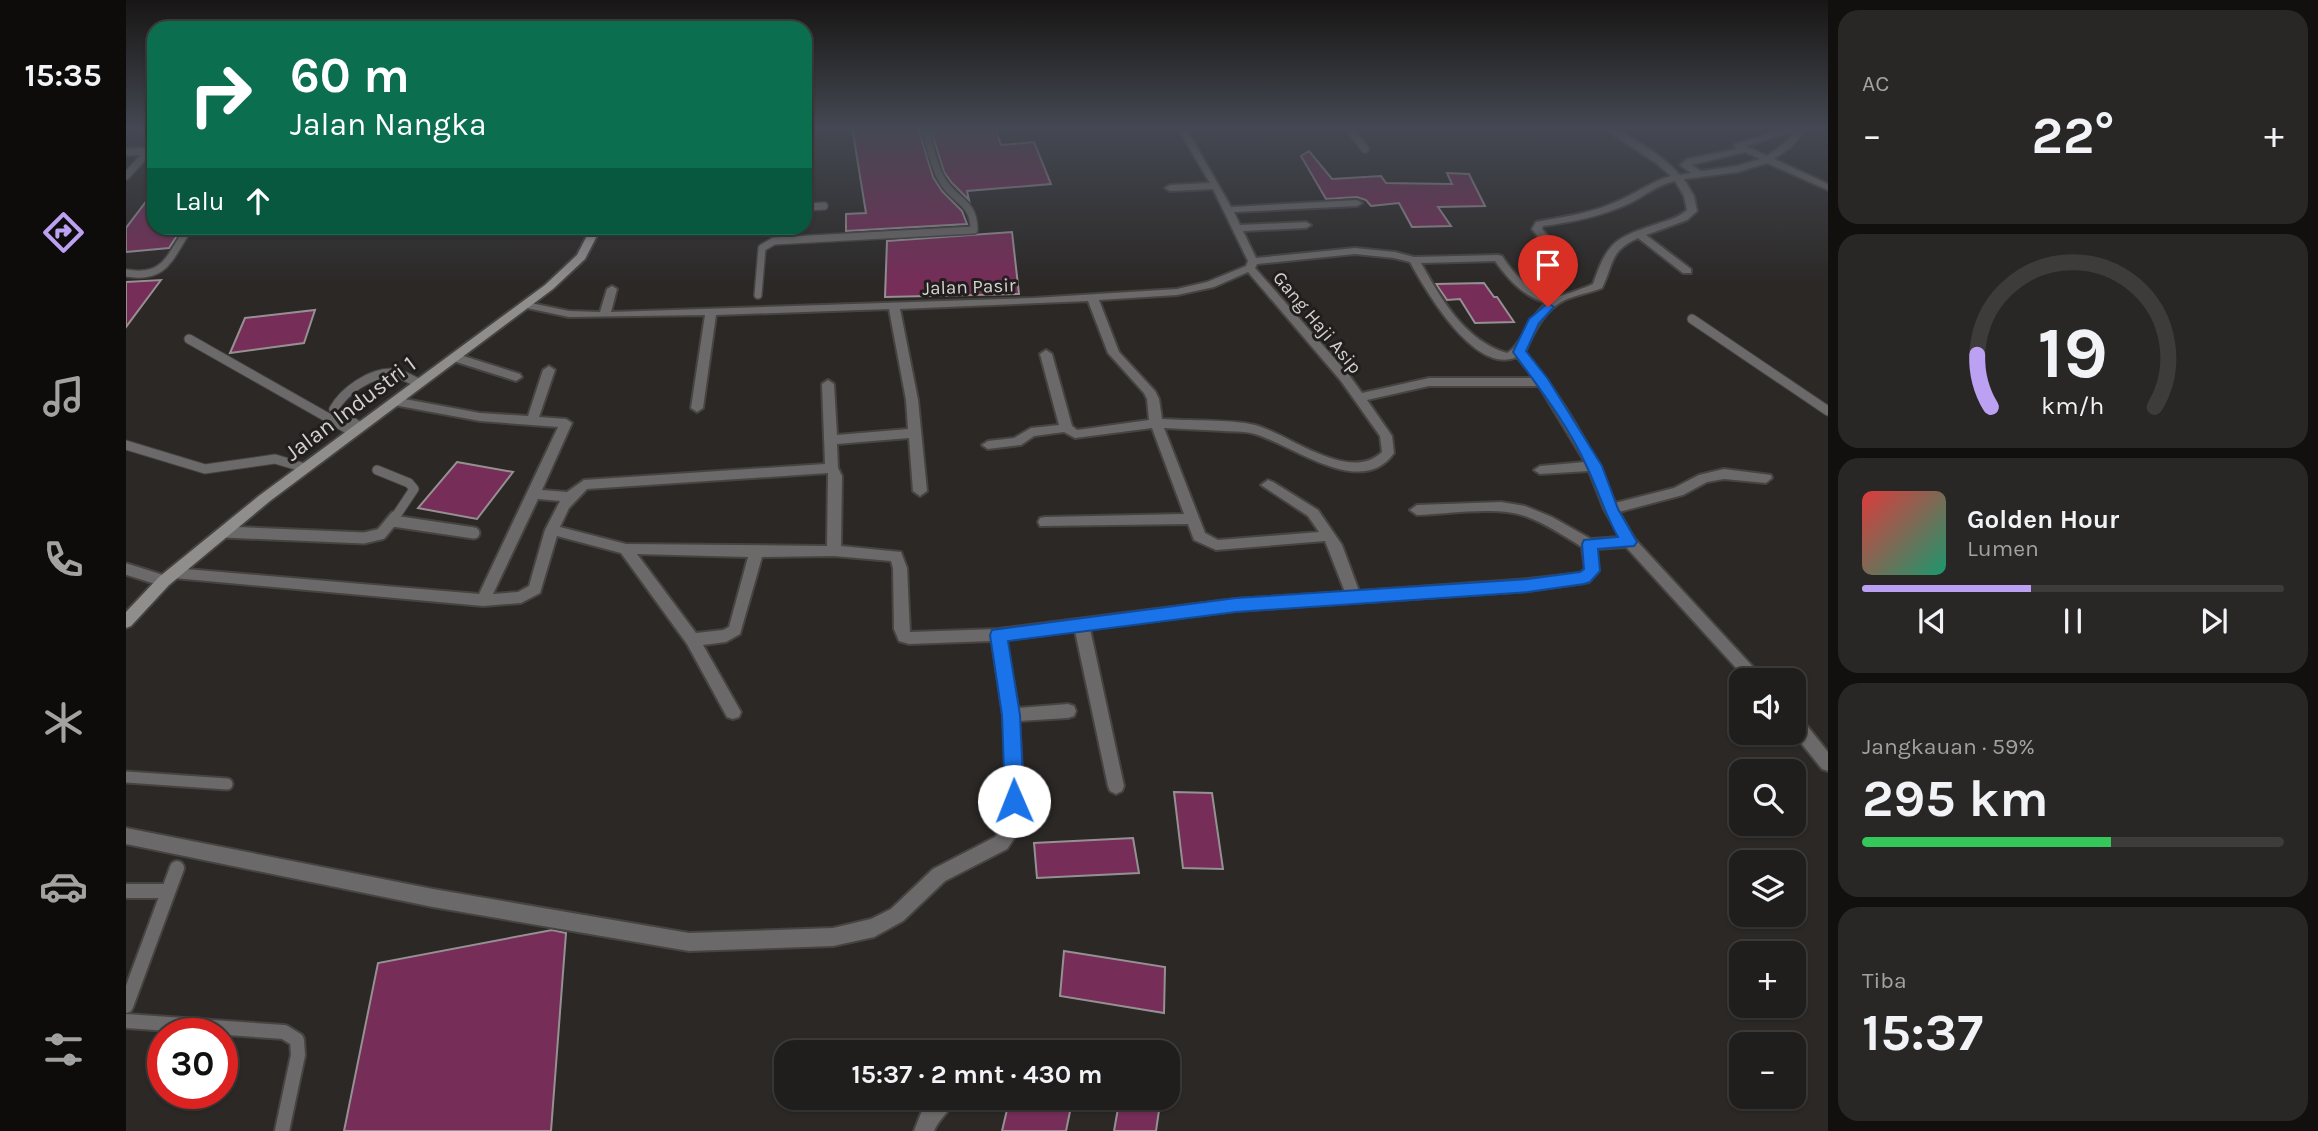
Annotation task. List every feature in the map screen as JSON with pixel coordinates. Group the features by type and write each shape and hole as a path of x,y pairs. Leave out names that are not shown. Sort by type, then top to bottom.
{"street":[{"path":"1212,180 1252,264"},
{"path":"1550,245 1537,229 1539,224 1582,218 1629,200 1660,182 1676,180"},
{"path":"1414,260 1434,295 1463,331 1496,356 1508,358 1519,352 1533,322 1555,302 1598,286 1606,260 1615,247 1684,218 1692,211 1689,193 1681,180"},
{"path":"1170,188 1216,186"},
{"path":"1226,210 1357,203"},
{"path":"1236,228 1306,225"},
{"name":"Jalan Industri 1","path":"126,622 169,577 224,532 356,429 549,287 581,257 592,235"},
{"path":"1640,235 1687,271"},
{"name":"Jalan Pasir","path":"526,305 569,314 710,313 1177,292 1210,285 1252,264 1384,250 1414,260 1497,257 1520,286 1535,296 1555,302"},
{"name":"Gang Haji Asip","path":"1156,423 1253,429 1322,460 1352,467 1378,463 1388,453 1385,436 1345,378 1252,264"},
{"path":"604,315 612,289"},
{"path":"1092,297 1114,353 1149,391 1153,399 1156,423 1199,536 1216,545 1330,536"},
{"path":"894,306 912,400 920,491"},
{"path":"697,408 710,313"},
{"path":"1519,352 1543,382 1594,466 1611,509 1629,542 1746,668"},
{"path":"1046,354 1066,428"},
{"path":"454,357 516,377"},
{"path":"532,421 550,370"},
{"path":"1358,398 1429,383 1543,382"},
{"path":"828,383 832,468 836,476 834,551"},
{"path":"394,401 480,417 566,423 483,600"},
{"path":"988,444 1017,442 1031,432 1066,428 1075,434 1156,423"},
{"path":"831,440 916,433"},
{"path":"1540,470 1594,466"},
{"path":"169,577 483,600 521,597 535,589 552,530 568,497 584,485 601,481 832,468"},
{"path":"1611,509 1678,492 1704,478 1724,474 1766,478"},
{"path":"1268,485 1313,513 1330,536 1354,597"},
{"path":"534,494 568,497"},
{"path":"1417,510 1501,507 1525,511 1547,520 1589,544 1629,542"},
{"path":"1045,522 1193,519"},
{"path":"552,530 626,549 834,551 896,556 900,568 901,629 904,637 916,639 998,635 1236,605 1528,586 1584,578 1592,571 1589,544"},
{"path":"626,549 692,640 733,712"},
{"path":"692,640 726,636 735,630 756,552"},
{"path":"1081,623 1116,786"},
{"path":"126,836 433,898 689,942 832,937 874,929 897,915 939,876 1001,843 1012,828 1015,785 1011,715 998,635"},
{"path":"1011,715 1068,711"},
{"path":"1806,737 1828,764"},
{"path":"924,1131 935,1110"}],"lane":[{"path":"758,295 759,254 762,248 774,241 974,230 969,206 941,180"},
{"path":"812,207 824,206"},
{"path":"126,273 143,276 160,271 184,235"},
{"path":"1692,319 1828,411"},
{"path":"189,339 356,429"},
{"path":"356,429 334,410 337,401 376,376 389,373 418,383"},
{"path":"126,445 205,469 275,459 305,468"},
{"path":"224,532 364,538 381,534 393,522 413,492 413,485 377,470"},
{"path":"393,522 474,533"},
{"path":"126,569 169,577"},
{"path":"126,777 227,784"},
{"path":"126,1006 177,868"},
{"path":"126,891 167,891"},
{"path":"126,1021 284,1031 292,1035 297,1040 299,1055 282,1131"}],"building":[{"path":"861,180 935,180 962,211 967,224 846,231 846,214 866,213"},
{"path":"950,180 1049,180 1051,184 967,191 969,200"},
{"path":"1315,180 1384,180 1386,183 1452,184 1450,180 1472,180 1485,206 1438,207 1451,226 1412,227 1399,203 1371,206 1366,200 1357,197 1326,199"},
{"path":"147,200 147,235 177,235 169,248 126,252 126,228"},
{"path":"1012,232 1019,294 885,297 887,241"},
{"path":"161,280 126,327 126,282"},
{"path":"1484,283 1514,322 1475,323 1460,299 1447,300 1436,284"},
{"path":"315,310 304,343 230,353 245,318"},
{"path":"457,462 513,472 477,519 418,508"},
{"path":"1174,792 1212,793 1223,869 1183,868"},
{"path":"1133,838 1139,873 1037,878 1034,843"},
{"path":"552,930 566,933 551,1131 344,1131 378,963"},
{"path":"1064,951 1165,967 1164,1013 1060,996"},
{"path":"1007,1110 1070,1110 1066,1131 1002,1131"},
{"path":"1118,1110 1159,1110 1156,1131 1114,1131"}],"route":[{"path":"1014,801 1011,715 998,635 1236,605 1528,586 1584,578 1592,571 1589,544 1629,542 1611,509 1594,466 1543,382 1519,352 1533,322 1548,307"}]}
